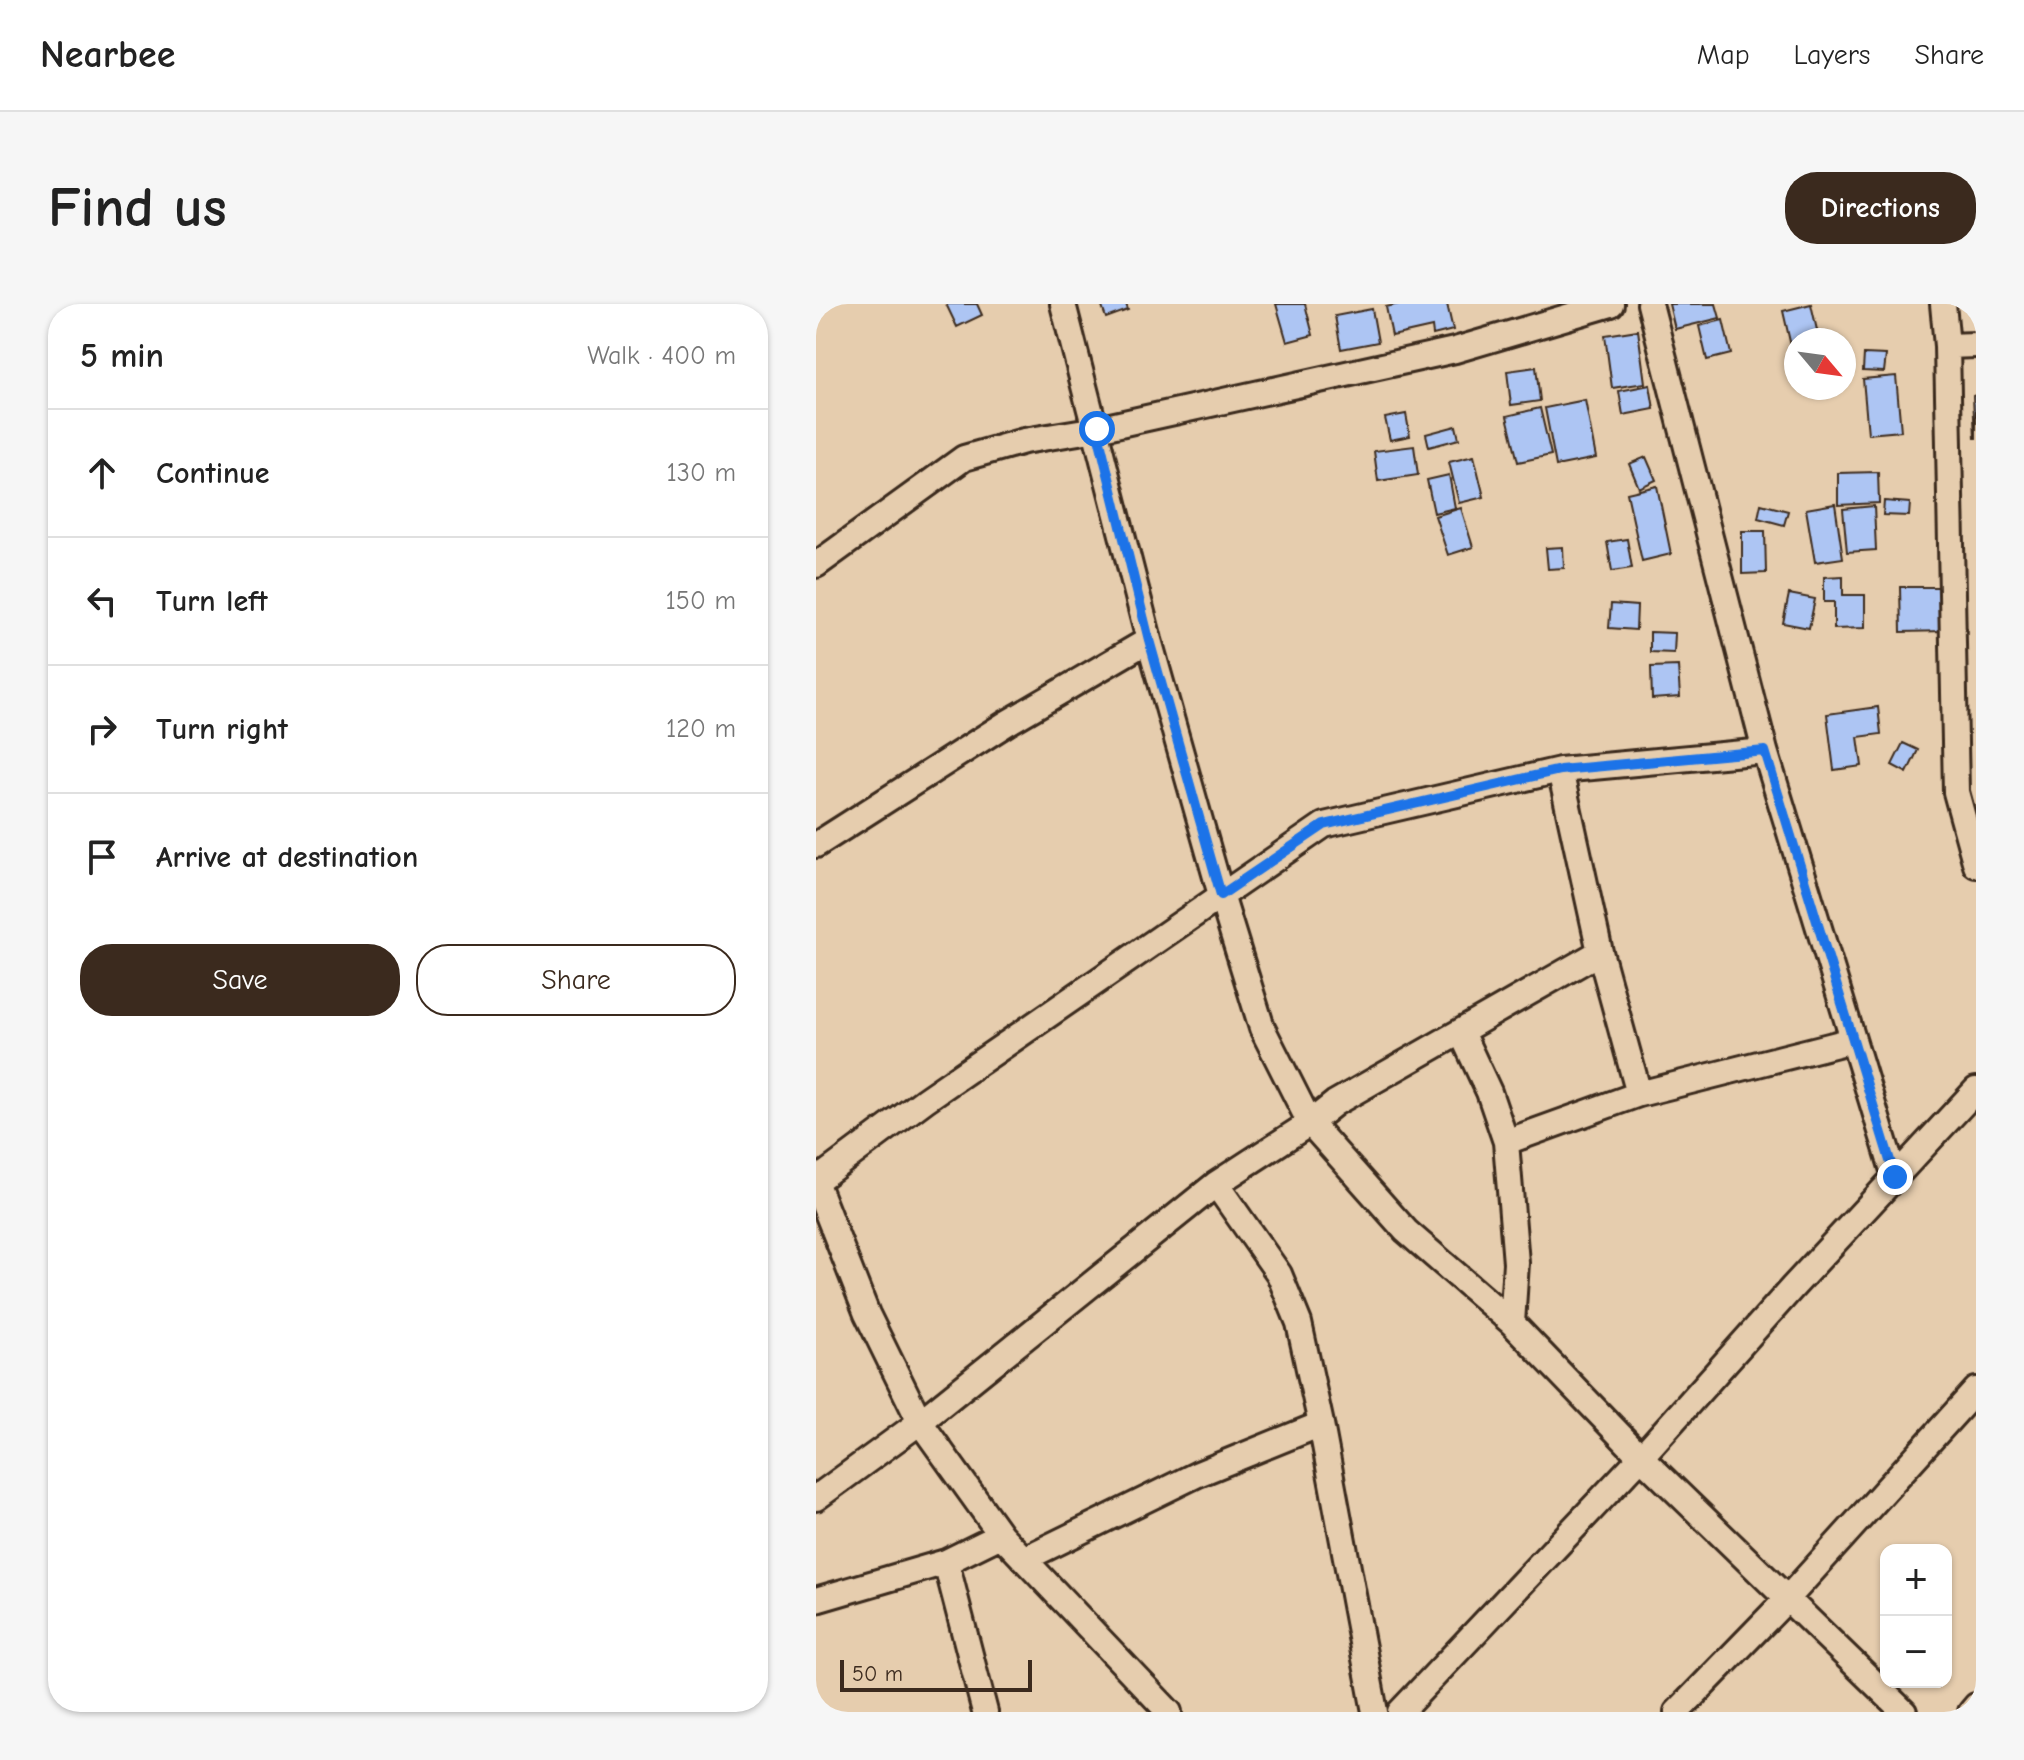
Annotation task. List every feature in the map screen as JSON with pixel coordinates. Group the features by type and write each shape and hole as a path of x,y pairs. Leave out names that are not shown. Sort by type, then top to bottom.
{"street":[{"path":"1063,304 1149,640 1221,895 1262,1028 1310,1123 1406,1231 1512,1323 1641,1457 1904,1712"},
{"path":"816,565 964,458 1024,441 1097,429 1455,350 1611,304"},
{"path":"1650,304 1765,751 1895,1177"},
{"path":"1943,304 1947,346 1956,792 1976,865"},
{"path":"1947,346 1976,345"},
{"path":"816,845 1007,723 1149,640"},
{"path":"1169,1712 1001,1535 920,1422 867,1314 816,1182 925,1100 1324,825 1560,770 1765,751"},
{"path":"1560,770 1600,952 1639,1094"},
{"path":"816,1498 920,1422 1216,1184 1310,1123 1335,1103 1600,952"},
{"path":"1461,1032 1489,1092 1506,1142 1516,1263 1512,1323"},
{"path":"1506,1142 1639,1094 1853,1040"},
{"path":"1400,1712 1641,1457 1976,1090"},
{"path":"1216,1184 1279,1274 1299,1323 1375,1712"},
{"path":"1677,1712 1786,1600 1976,1390"},
{"path":"1026,1558 1198,1474 1321,1424"},
{"path":"816,1600 946,1562 1001,1535"},
{"path":"946,1562 985,1712"},
{"path":"1971,1712 1976,1706"}],"building":[{"path":"946,304 977,304 982,315 957,327"},
{"path":"1101,304 1126,304 1128,310 1106,318"},
{"path":"1276,304 1305,304 1313,335 1287,342"},
{"path":"1447,304 1453,330 1433,335 1432,327 1392,336 1386,307"},
{"path":"1669,304 1716,304 1720,318 1675,329"},
{"path":"1811,304 1816,328 1787,328 1783,311"},
{"path":"1372,309 1378,342 1341,349 1335,316"},
{"path":"1723,320 1731,354 1707,360 1699,326"},
{"path":"1638,330 1645,383 1612,388 1605,335"},
{"path":"1864,354 1886,355 1884,372 1863,371"},
{"path":"1536,367 1540,401 1511,405 1507,371"},
{"path":"1896,376 1901,431 1868,434 1863,379"},
{"path":"1650,385 1654,409 1623,415 1619,391"},
{"path":"1976,395 1976,438 1975,438 1973,396"},
{"path":"1585,400 1596,458 1556,466 1545,408"},
{"path":"1540,408 1551,455 1518,462 1507,416"},
{"path":"1406,414 1410,436 1390,440 1385,418"},
{"path":"1456,426 1459,439 1429,447 1426,434"},
{"path":"1414,446 1418,475 1378,481 1374,451"},
{"path":"1474,456 1484,497 1459,503 1449,462"},
{"path":"1646,457 1656,480 1639,488 1629,464"},
{"path":"1878,472 1879,503 1838,505 1838,473"},
{"path":"1449,475 1455,508 1434,513 1427,480"},
{"path":"1657,486 1671,554 1642,561 1627,493"},
{"path":"1884,501 1910,503 1909,516 1883,515"},
{"path":"1761,504 1788,511 1784,525 1758,518"},
{"path":"1835,504 1843,558 1815,562 1806,509"},
{"path":"1874,506 1876,550 1847,552 1843,509"},
{"path":"1461,508 1473,547 1448,555 1435,516"},
{"path":"1742,531 1765,531 1766,573 1742,574"},
{"path":"1627,539 1632,568 1612,571 1607,542"},
{"path":"1563,547 1564,568 1548,569 1546,548"},
{"path":"1843,576 1843,595 1865,595 1865,628 1834,629 1834,602 1824,602 1824,577"},
{"path":"1900,587 1945,587 1946,631 1901,632"},
{"path":"1789,594 1815,599 1809,628 1783,623"},
{"path":"1611,604 1637,606 1636,630 1609,628"},
{"path":"1650,632 1675,633 1674,653 1650,652"},
{"path":"1678,666 1680,697 1652,699 1651,667"},
{"path":"1878,707 1881,734 1858,737 1862,766 1834,770 1827,714"},
{"path":"1903,743 1918,750 1907,773 1892,765"}],"route":[{"path":"1097,429 1149,640 1221,895 1324,825 1560,770 1765,751 1895,1177"}]}
